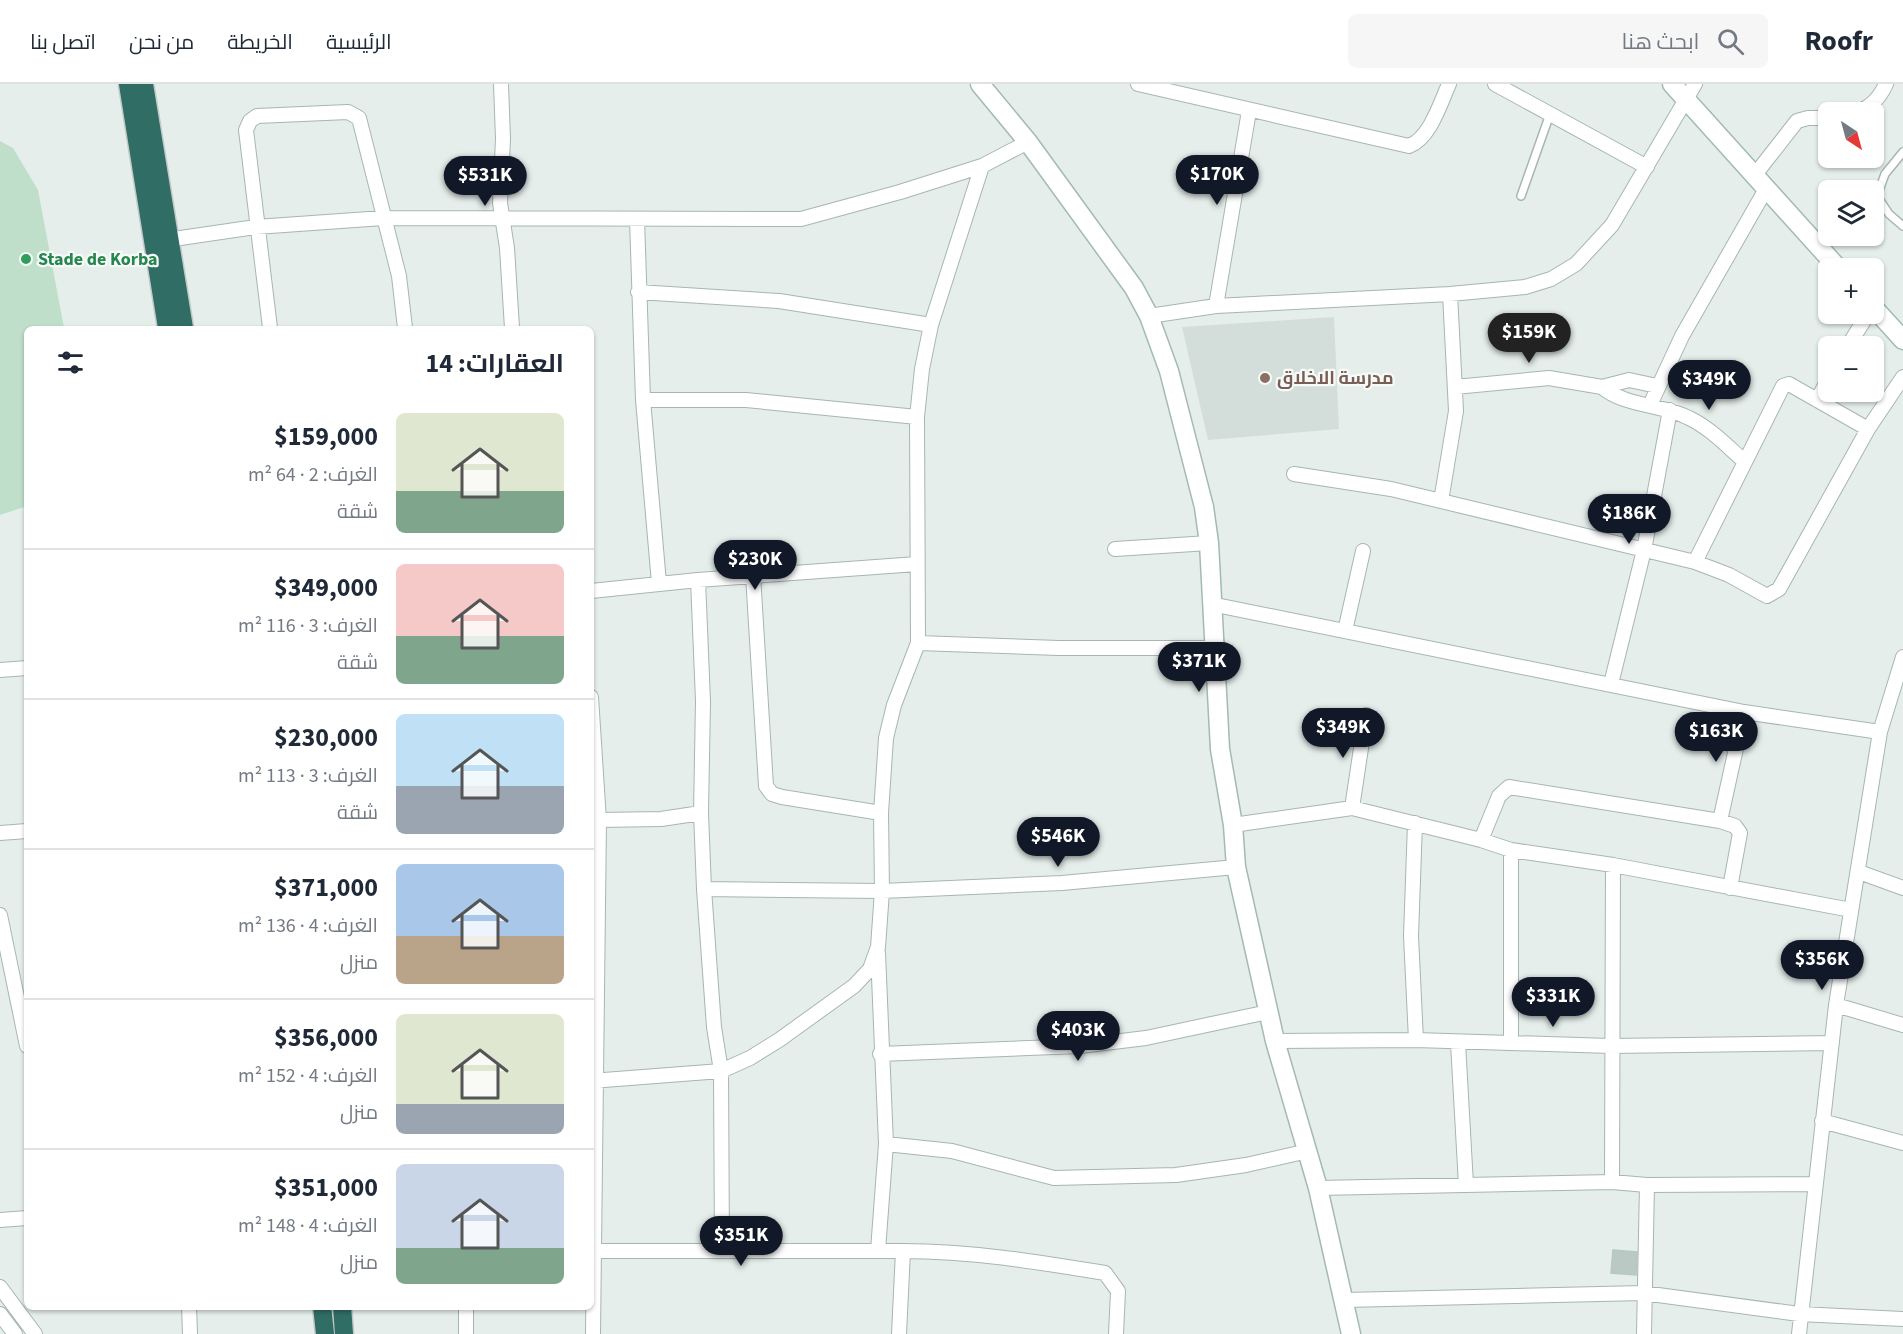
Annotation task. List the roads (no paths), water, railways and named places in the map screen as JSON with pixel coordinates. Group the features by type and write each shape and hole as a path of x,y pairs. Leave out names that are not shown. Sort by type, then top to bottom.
{"highway":[{"path":"128,84 160,241 183,326"},
{"path":"144,84 167,326"},
{"path":"322,1310 325,1334"},
{"path":"342,1310 344,1334"}],"street":[{"path":"501,84 502,218 511,290 512,326"},
{"path":"980,84 1028,142 1134,288 1149,316 1169,371 1196,467 1209,543 1222,769 1233,825 1236,867 1275,1041 1318,1188 1351,1334"},
{"path":"1138,84 1159,86 1249,111 1409,146 1416,143 1424,134 1449,84"},
{"path":"1495,84 1647,167"},
{"path":"1672,84 1690,91 1760,183 1829,258"},
{"path":"1873,102 1881,96 1886,84"},
{"path":"1149,316 1216,306 1450,294 1525,287 1551,279 1576,264 1612,225 1690,91"},
{"path":"1216,306 1249,111"},
{"path":"270,326 246,130 250,121 257,116 354,114 359,118 399,276 405,326"},
{"path":"1650,405 1657,386 1760,183 1797,121 1818,118"},
{"path":"160,241 256,227 383,218 801,219 900,192 982,166 1028,142"},
{"path":"878,1250 886,1144 880,1054 878,947 882,891 881,813 886,738 894,705 918,643 917,417 922,369 931,325 982,166"},
{"path":"637,219 643,400 659,583"},
{"path":"638,292 779,301 931,325"},
{"path":"1441,501 1453,442 1455,387 1450,294"},
{"path":"1884,319 1903,340"},
{"path":"1294,474 1391,489 1695,562 1729,575 1767,596 1779,589 1868,429 1903,377"},
{"path":"1455,387 1549,378 1602,387 1614,395 1670,411 1704,427 1744,461"},
{"path":"1602,387 1629,380 1657,386"},
{"path":"1695,562 1783,386 1789,384 1868,429"},
{"path":"643,400 746,400 917,417"},
{"path":"1611,684 1644,550 1670,411"},
{"path":"1115,549 1209,543"},
{"path":"1345,631 1363,551"},
{"path":"594,591 659,583 917,564"},
{"path":"753,576 766,786 772,794 782,797 881,813"},
{"path":"698,580 703,701 702,813 705,889 714,1027 721,1071 722,1251"},
{"path":"1211,604 1744,711 1880,732"},
{"path":"918,643 1059,648 1215,648"},
{"path":"1799,1334 1799,1314 1836,1005 1880,732 1903,657"},
{"path":"0,670 24,668"},
{"path":"1720,821 1744,711"},
{"path":"1352,808 1366,715"},
{"path":"594,743 599,820 594,1038"},
{"path":"1481,840 1499,796 1509,787 1720,821 1735,826 1740,833 1730,888"},
{"path":"1233,825 1352,808 1481,840 1511,850 1613,865 1851,910"},
{"path":"599,820 661,819 702,813"},
{"path":"1415,824 1411,936 1416,1040"},
{"path":"0,833 24,831"},
{"path":"1511,850 1511,1042"},
{"path":"1612,1182 1613,865"},
{"path":"705,889 882,891 1062,883 1236,867"},
{"path":"1859,872 1903,888"},
{"path":"0,915 24,1031"},
{"path":"594,1081 721,1071 750,1058 854,986 870,969 878,947"},
{"path":"1836,1005 1903,1025"},
{"path":"880,1054 1080,1046 1146,1038 1268,1012"},
{"path":"1275,1041 1416,1040 1611,1046 1832,1043"},
{"path":"1458,1043 1466,1185"},
{"path":"1822,1121 1903,1143"},
{"path":"886,1144 952,1151 1054,1178 1176,1175 1246,1165 1308,1151"},
{"path":"594,1166 594,1292"},
{"path":"1318,1188 1612,1182 1647,1185 1814,1184"},
{"path":"1644,1334 1643,1293 1647,1185"},
{"path":"0,1220 24,1218"},
{"path":"595,1251 942,1251 1003,1257 1105,1273 1118,1291 1116,1334"},
{"path":"898,1334 903,1251"},
{"path":"0,1287 35,1334"},
{"path":"1345,1300 1643,1293 1799,1314 1903,1319"},
{"path":"189,1310 190,1334"},
{"path":"465,1310 466,1334"},
{"path":"593,1334 594,1310"},
{"path":"0,1314 15,1334"}],"lane":[{"path":"1521,196 1550,114"},
{"path":"1903,152 1885,174 1877,196 1889,214 1903,226"}],"place":[{"name":"Stade de Korba","path":"26,259"},
{"name":"مدرسة الاخلاق","path":"1265,378"}]}
